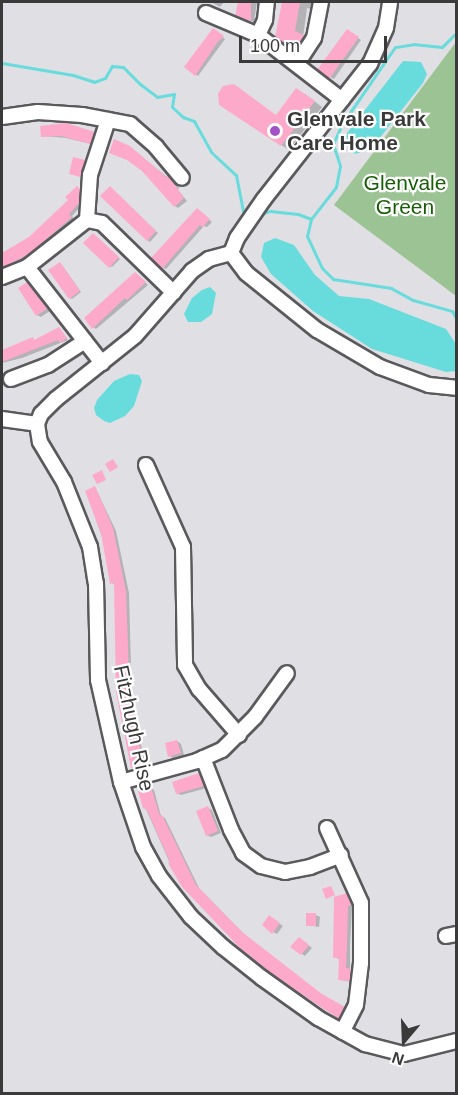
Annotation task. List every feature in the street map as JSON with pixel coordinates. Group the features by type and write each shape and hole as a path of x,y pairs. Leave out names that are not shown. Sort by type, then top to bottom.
{"street":[{"path":"258,35 264,20 267,2"},
{"path":"297,64 314,38 321,2"},
{"path":"231,253 237,238 264,199 342,100 378,49 386,28 390,2"},
{"path":"206,13 258,35 342,100"},
{"path":"2,117 38,112 82,115 130,124 156,147 182,178"},
{"path":"2,277 27,267 87,220 90,175 108,120"},
{"path":"87,220 102,223 174,293"},
{"path":"2,419 37,424 41,414 56,399 135,336 192,271 209,259 231,253"},
{"path":"231,253 246,273 316,330 380,368 429,386 456,388"},
{"path":"27,267 102,363"},
{"path":"11,379 48,365 85,341"},
{"name":"Fitzhugh Rise","path":"37,424 40,442 64,482 90,547 96,583 98,680 121,782 143,847 159,876 191,917 223,947 262,978 342,1032 365,1044 404,1054 456,1041"},
{"path":"146,465 183,547 185,665 199,689 239,735"},
{"path":"121,782 203,758 222,750 239,735 287,674"},
{"path":"203,758 231,830 243,853 261,866 285,872 310,867 341,855"},
{"path":"327,828 361,903 361,963 356,1005 342,1032"}],"green space":[{"name":"Glenvale Green","path":"456,42 456,296 334,205"}],"water":[{"path":"403,61 421,62 427,74 423,83 371,149 355,154 346,145 347,133"},
{"path":"275,238 294,245 315,275 339,296 369,299 446,329 456,344 456,371 446,372 372,349 313,311 271,274 261,257 264,243"},
{"path":"210,287 216,293 212,314 201,322 188,322 184,314 192,298"},
{"path":"130,374 139,375 142,381 134,406 125,416 110,423 104,421 96,415 94,408 97,400 114,381"}],"building":[{"path":"238,2 251,2 251,21 235,16"},
{"path":"282,2 300,2 295,31 304,35 294,51 275,37"},
{"path":"213,28 224,36 195,76 184,67"},
{"path":"347,29 359,37 329,79 317,70"},
{"name":"Glenvale Park Care Home","path":"234,84 276,115 296,88 315,101 281,146 219,105 218,94 223,86"},
{"path":"66,123 95,132 91,144 61,136 41,137 40,126"},
{"path":"114,139 130,146 166,177 168,175 184,198 174,207 142,171 127,160 109,153"},
{"path":"73,157 85,160 81,177 69,174"},
{"path":"77,186 80,189 79,203 69,214 72,217 29,254 2,268 2,253 29,237 68,200 65,197"},
{"path":"110,186 156,231 147,241 100,196"},
{"path":"197,208 210,219 203,227 200,225 162,269 151,258"},
{"path":"93,233 119,257 109,268 83,243"},
{"path":"60,262 80,291 69,299 48,270"},
{"path":"135,272 146,282 92,329 84,318"},
{"path":"27,282 48,308 36,316 18,288"},
{"path":"59,327 67,338 60,343 58,340 2,362 2,350 33,337 34,340"},
{"path":"113,459 118,467 110,472 105,464"},
{"path":"102,470 106,480 97,484 92,475"},
{"path":"95,486 113,528 126,591 130,702 144,764 131,768 116,692 114,583 110,584 101,533 85,491"},
{"path":"177,740 181,753 168,757 165,743"},
{"path":"199,773 204,786 176,794 172,782"},
{"path":"151,787 160,816 162,815 196,885 242,932 322,994 345,1007 339,1019 273,975 240,948 182,887 168,863 170,862 147,810 143,808 138,791"},
{"path":"208,806 218,831 206,836 196,811"},
{"path":"331,886 335,895 326,899 322,889"},
{"path":"347,893 352,905 348,906 346,968 351,969 350,981 338,980 339,958 333,958 334,897"},
{"path":"306,913 316,913 316,926 306,926"},
{"path":"269,915 280,923 272,934 262,925"},
{"path":"299,937 309,945 301,955 290,947"}],"waterway":[{"path":"456,33 442,47 415,44 395,47 342,124 333,144 340,166 336,187 311,219 307,236 322,268 333,279 391,288 413,300 452,311 456,318"},
{"path":"2,63 73,75 94,82 105,78 112,66 123,67 157,97 174,94 172,107 183,117 194,121 211,152 236,175 243,211"},
{"path":"260,214 270,211 298,214 311,219"}],"place":[{"name":"Glenvale Park Care Home","path":"275,131"}]}
